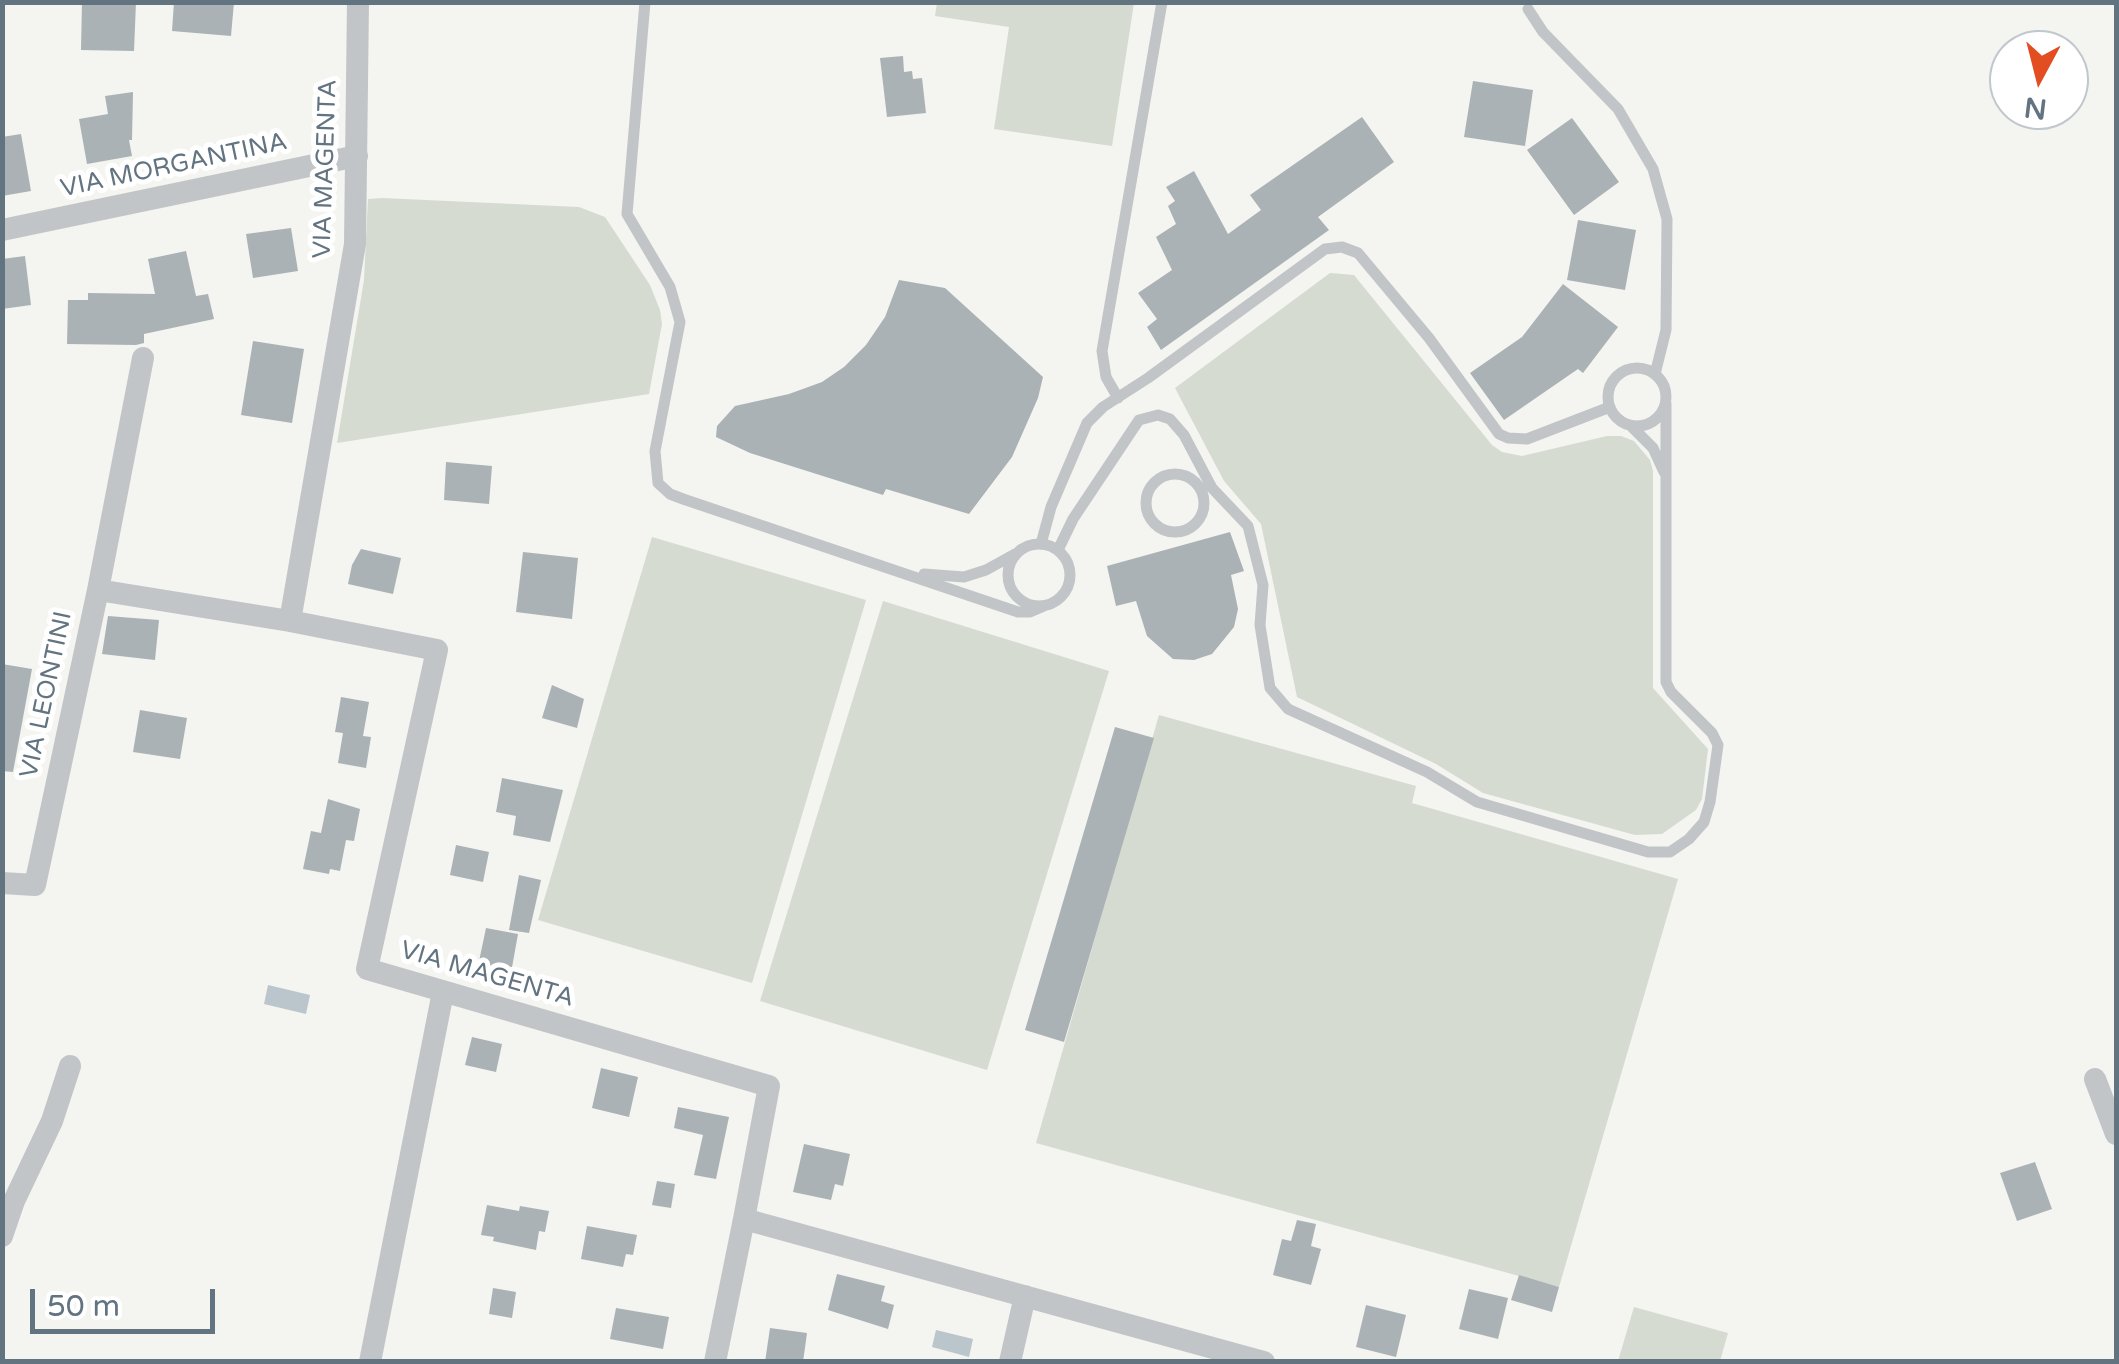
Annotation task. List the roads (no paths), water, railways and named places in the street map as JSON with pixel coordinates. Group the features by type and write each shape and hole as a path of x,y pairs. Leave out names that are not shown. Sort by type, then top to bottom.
{"street":[{"name":"VIA MAGENTA","path":"358,2 355,244 290,621 437,650 367,969 769,1086 744,1220"},
{"name":"VIA MORGANTINA","path":"2,230 357,156"},
{"path":"98,590 143,358"},
{"name":"VIA LEONTINI","path":"2,883 36,885 98,590 290,621"},
{"path":"370,1362 443,992"},
{"path":"2,1236 14,1200 52,1121 70,1066"},
{"path":"2095,1079 2116,1134"},
{"path":"714,1362 744,1220 1264,1362"},
{"path":"1011,1356 1026,1296"}],"lane":[{"path":"646,2 626,214 670,287 680,322 655,450 658,482 670,494 683,499 1018,612 1030,612 1060,598 1069,582 1068,564 1058,550 1040,544 964,577 900,571"},
{"path":"1118,398 1106,377 1102,350 1162,2"},
{"path":"1528,9 1543,32 1618,109 1654,169 1667,219 1666,330 1655,374"},
{"path":"1040,544 1086,423 1325,250 1342,246 1358,253 1429,338 1500,434 1527,440 1610,407"},
{"path":"1058,550 1073,519 1138,420 1158,415 1170,419 1184,435 1206,489 1203,512 1190,528 1171,532 1152,520 1146,501 1154,483 1176,474 1206,489 1248,526 1263,585 1260,626 1270,688 1288,709 1427,772 1477,802 1648,852 1670,852 1704,822 1718,745 1666,682 1668,481 1665,387 1655,374 1638,368 1618,375 1609,390 1610,407 1616,417 1653,448 1668,481"},
{"path":"1631,426 1653,422 1666,404"},
{"path":"1018,552 1009,568 1013,592 1026,603 1044,606"}]}
